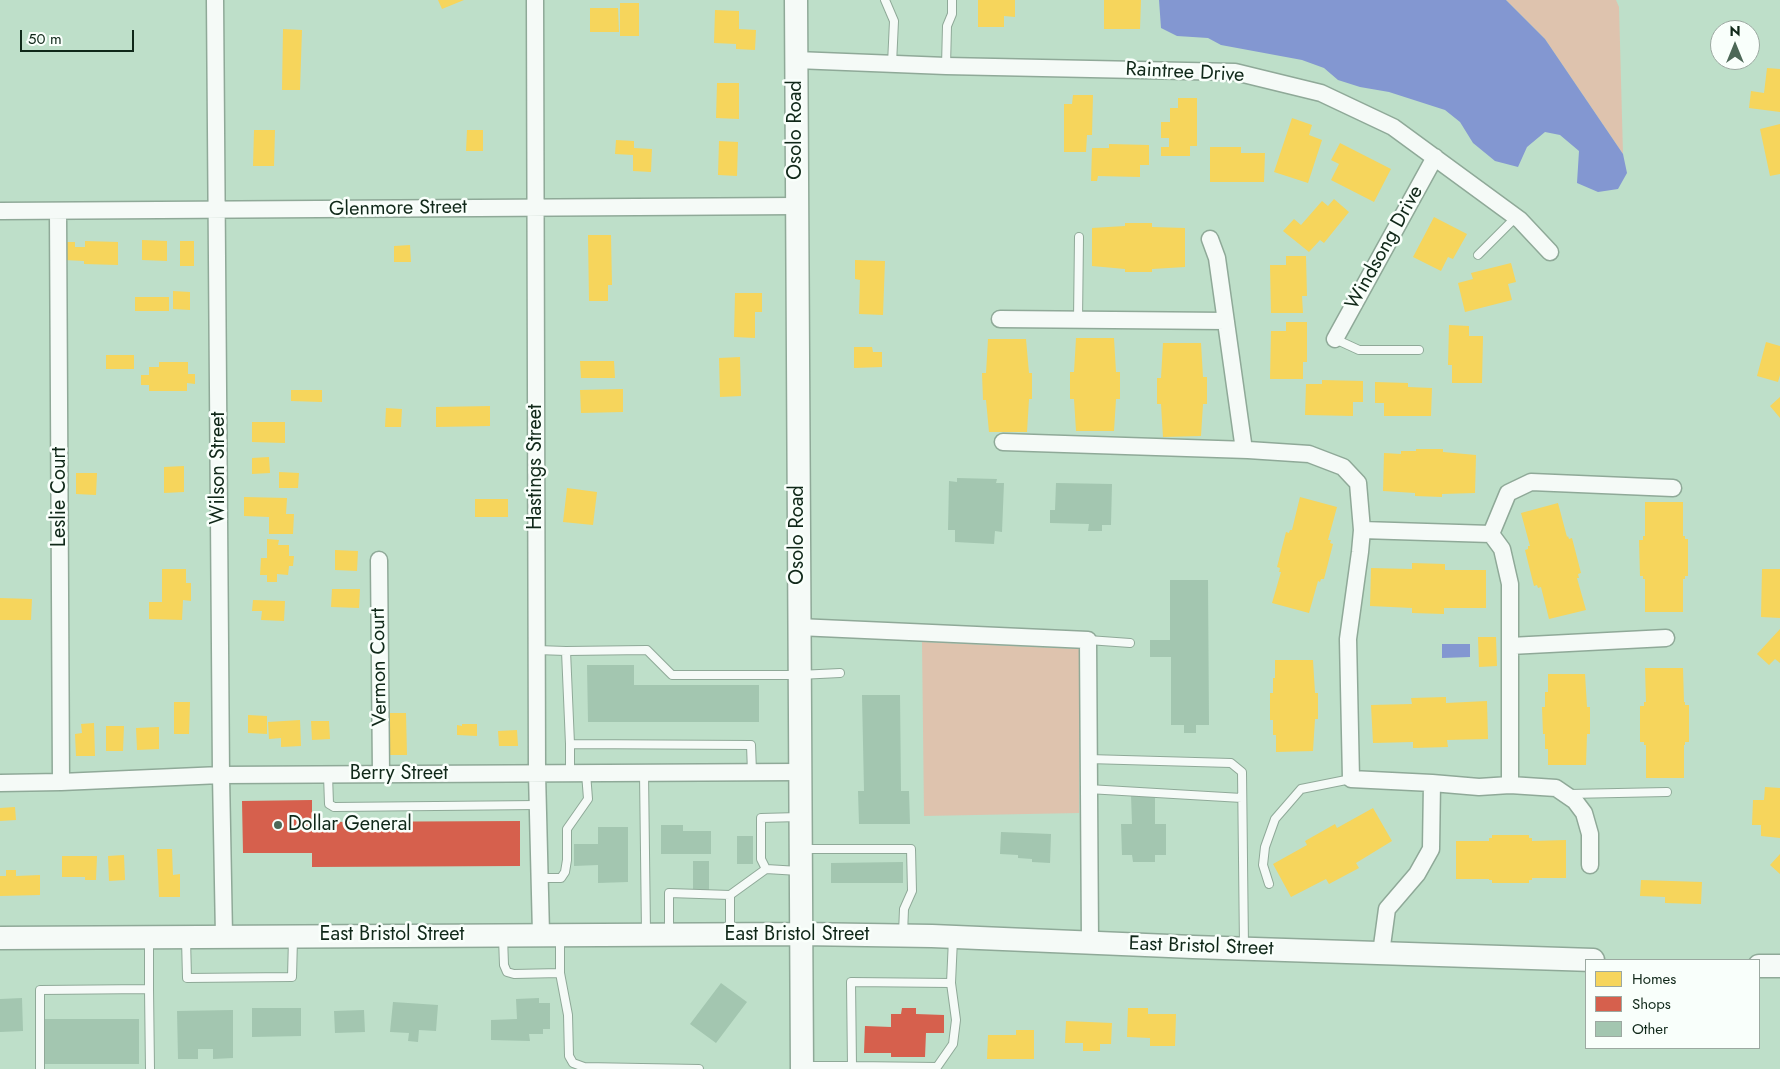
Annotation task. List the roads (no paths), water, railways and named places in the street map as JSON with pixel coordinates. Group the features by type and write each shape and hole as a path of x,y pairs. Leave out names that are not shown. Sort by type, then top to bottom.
{"main road":[{"name":"Osolo Road","path":"796,0 798,675 802,1067"},
{"name":"East Bristol Street","path":"0,938 801,934 953,937 1585,960"},
{"path":"1760,966 1780,966"}],"street":[{"name":"Wilson Street","path":"215,0 224,936"},
{"name":"Hastings Street","path":"535,0 534,207 538,805 540,878 550,934"},
{"name":"Raintree Drive","path":"796,60 946,66 1235,72 1321,93 1393,127 1516,216 1550,252"},
{"name":"Windsong Drive","path":"1335,339 1435,157"},
{"name":"Glenmore Street","path":"0,211 796,206"},
{"name":"Leslie Court","path":"58,212 61,782"},
{"path":"1210,239 1217,258 1244,450"},
{"path":"1000,319 1226,321"},
{"path":"1003,442 1308,454 1343,466 1358,482 1362,530 1348,640 1351,779 1479,787 1510,785 1556,788 1575,801 1584,813 1590,834 1590,865"},
{"path":"1491,534 1508,493 1531,482 1673,488"},
{"path":"1362,530 1491,534"},
{"path":"1491,534 1502,549 1510,584 1510,785"},
{"name":"Vermon Court","path":"379,560 382,774"},
{"path":"798,627 1088,640 1090,942"},
{"path":"1510,646 1666,638"},
{"name":"Berry Street","path":"0,783 221,775 799,772"},
{"path":"1380,953 1387,910 1417,874 1431,849 1432,783"}],"lane":[{"path":"885,0 894,20 892,64"},
{"path":"946,66 947,26 952,14 952,0"},
{"path":"1478,255 1516,216"},
{"path":"1078,320 1079,237"},
{"path":"1335,339 1359,350 1419,350"},
{"path":"1088,640 1130,643"},
{"path":"537,650 647,650 672,675 840,673"},
{"path":"540,878 561,878 565,872 567,860 566,829 588,799 570,744 566,651"},
{"path":"570,744 751,745 752,772"},
{"path":"1088,759 1231,763 1242,772 1244,948"},
{"path":"644,773 646,934"},
{"path":"328,775 329,804 334,807 538,805"},
{"path":"1269,884 1263,865 1265,847 1275,819 1301,789 1351,779"},
{"path":"1088,789 1242,798"},
{"path":"1567,794 1668,792"},
{"path":"766,869 760,859 761,818 800,818"},
{"path":"669,934 669,893 730,894 766,869 800,860 911,849 912,891 904,909 903,936"},
{"path":"730,894 730,934"},
{"path":"550,934 568,1016 569,1056 573,1063 584,1067 699,1069"},
{"path":"503,935 504,965 507,972 514,974 560,973"},
{"path":"186,937 186,978 292,977 293,936"},
{"path":"149,937 150,1069"},
{"path":"802,1067 938,1067 953,1044 956,1020 951,983 953,937"},
{"path":"852,1066 851,982 951,983"},
{"path":"40,1069 40,990 149,989"}],"water":[{"path":"1159,0 1506,0 1545,39 1623,154 1627,173 1618,189 1598,192 1577,183 1579,151 1560,135 1545,132 1527,147 1518,167 1495,161 1473,143 1460,122 1445,110 1389,92 1360,87 1338,80 1324,68 1302,60 1221,45 1208,38 1177,36 1161,28"},
{"path":"1442,644 1470,644 1470,657 1442,658"}],"place":[{"name":"Dollar General","path":"278,825"}]}
